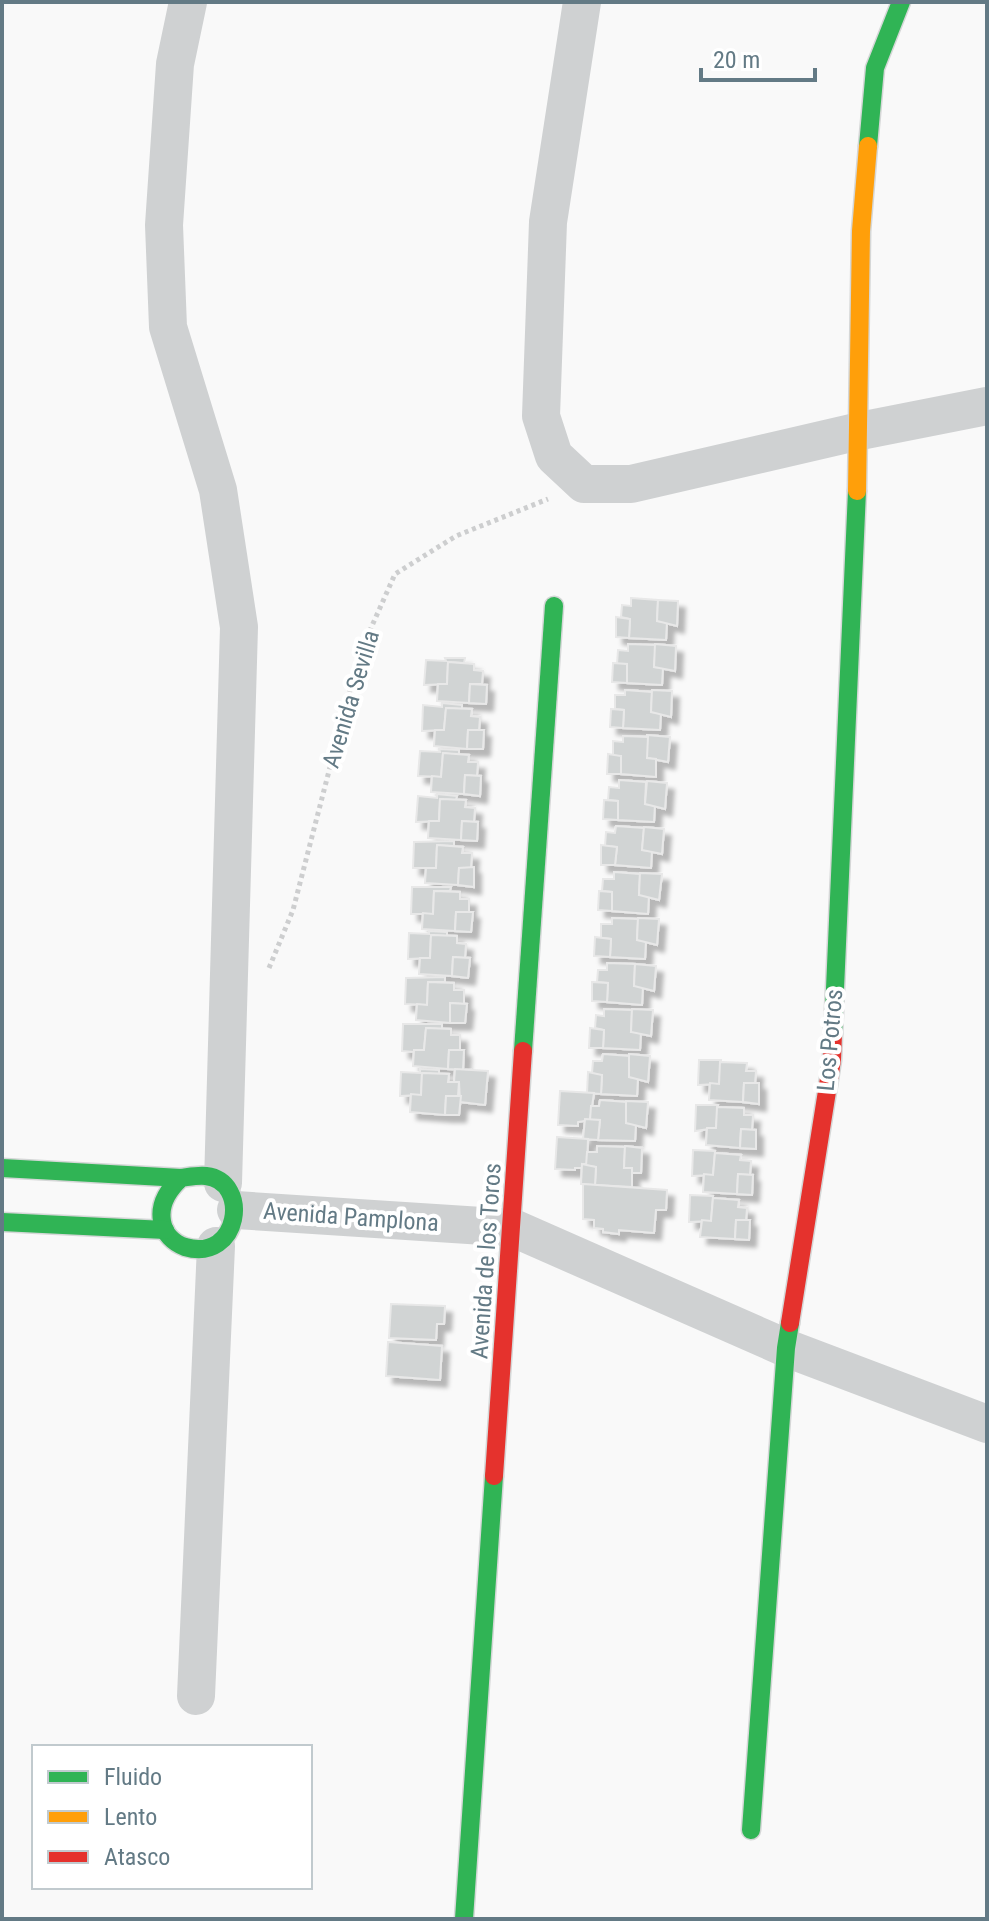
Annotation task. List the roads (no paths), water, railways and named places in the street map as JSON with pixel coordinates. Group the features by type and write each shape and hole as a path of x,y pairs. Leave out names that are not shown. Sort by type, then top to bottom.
{"street":[{"path":"188,2 175,64 164,225 168,327 218,490 239,627 230,1196"},
{"path":"582,2 548,222 541,416 554,456 584,484 631,484 860,431 987,406"},
{"name":"Los Potros","path":"751,1830 786,1348 832,1060 860,431 861,231 875,68 901,2"},
{"name":"Avenida de los Toros","path":"464,1919 554,606"},
{"name":"Avenida Pamplona","path":"2,1168 181,1178 196,1174 210,1176 230,1196 235,1224 227,1237 216,1246"},
{"path":"181,1178 169,1187 162,1200 160,1215 165,1230 186,1249 202,1250 216,1246 196,1696"},
{"name":"Avenida Pamplona","path":"230,1196 513,1228"},
{"path":"2,1222 165,1230"},
{"path":"513,1228 786,1348 987,1424"}]}
